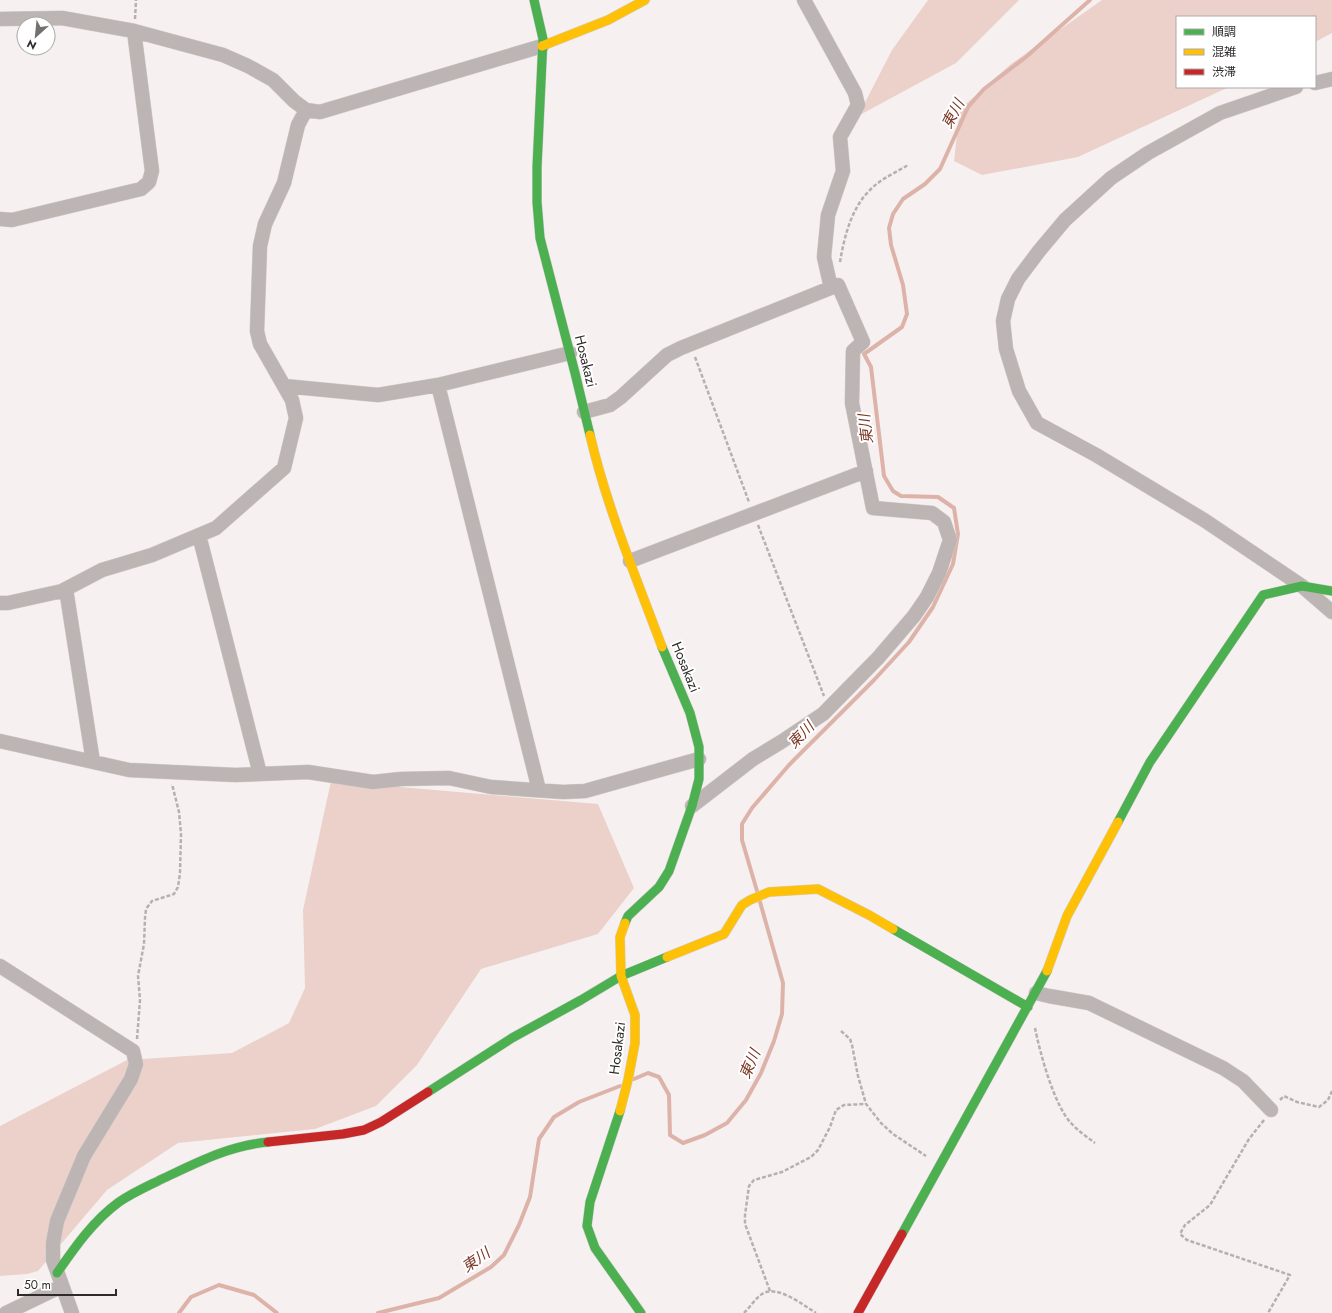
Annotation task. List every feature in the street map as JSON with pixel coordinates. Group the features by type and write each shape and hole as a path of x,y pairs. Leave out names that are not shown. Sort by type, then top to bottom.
{"street":[{"name":"Hosakazi","path":"534,0 543,39 537,167 537,202 540,238 570,353 597,466 608,502 668,663 690,713 699,746 699,779 692,806 668,871 659,887 628,916 620,937 621,976 635,1015 635,1043 625,1092 590,1202 587,1226 595,1248 641,1313"},
{"path":"0,19 62,18 134,32 223,55 248,66 273,80 294,101 306,110 320,112 542,46 607,19 645,0"},
{"path":"804,0 855,93 858,105 840,137 843,171 828,215 824,257 831,288"},
{"path":"0,219 12,220 141,189 149,182 152,171 134,32"},
{"path":"1316,83 1332,79"},
{"path":"1293,88 1220,113 1148,153 1111,178 1066,220 1018,279 1008,299 1003,321 1006,349 1019,391 1037,423 1204,520 1302,586 1332,612"},
{"path":"0,603 8,603 66,589 102,570 152,555 216,528 284,468 296,418 292,400 260,344 257,331 260,246 265,224 284,183 298,125 306,110"},
{"path":"584,412 610,405 621,397 667,355 680,348 838,285 863,342 853,351 852,403 873,508 932,513 944,522 950,540 939,573 927,597 914,616 878,658 823,714 753,759 692,806"},
{"path":"284,386 378,395 438,385 570,353"},
{"path":"438,385 539,790"},
{"path":"630,561 866,471"},
{"path":"199,535 260,774"},
{"path":"858,1313 1036,993 1046,974 1067,916 1150,762 1263,595 1302,586 1332,591"},
{"path":"66,589 93,762"},
{"path":"0,741 128,770 235,775 308,772 373,782 401,779 449,778 491,787 563,792 585,790 699,759"},
{"path":"57,1273 84,1235 100,1218 119,1202 138,1191 210,1156 230,1149 258,1144 342,1134 364,1130 381,1122 512,1038 582,1000 621,976 724,934 742,905 768,892 818,889 869,915 1026,1009"},
{"path":"0,966 133,1051 136,1064 131,1079 84,1156 57,1221 53,1243 53,1260 72,1313"},
{"path":"1036,993 1089,1003 1188,1050 1223,1068 1242,1081 1271,1110"},
{"path":"6,1313 62,1286"}],"path":[{"path":"134,32 136,0"},
{"path":"839,263 850,223 859,204 869,191 884,178 908,166"},
{"path":"133,1051 137,1042 140,1000 138,976 144,944 146,909 152,902 174,894 178,887 180,873 181,834 179,812 169,772"},
{"path":"1026,1009 1034,1024 1038,1045 1046,1071 1060,1106 1071,1123 1095,1143"},
{"path":"841,1032 850,1039 866,1104 881,1123 893,1134 920,1153 941,1164"},
{"path":"1268,1313 1290,1275 1187,1240 1180,1234 1185,1225 1210,1204 1249,1139 1276,1103 1284,1096 1297,1102 1319,1107 1328,1100 1332,1091"},
{"path":"770,1291 745,1224 749,1186 754,1180 782,1172 811,1157 818,1150 830,1127 836,1110 844,1105 866,1104"},
{"path":"744,1313 763,1294 770,1291 780,1292 816,1313"}],"shaded area":[{"path":"928,0 1019,0 956,63 858,116 892,50"},
{"path":"1102,0 1332,0 1332,33 1316,41 1316,16 1176,16 1176,88 1227,88 1078,157 982,175 954,161 960,109 1011,64"},
{"path":"331,781 598,804 634,888 598,934 481,969 417,1065 376,1106 315,1129 178,1143 107,1190 38,1271 27,1274 0,1276 0,1126 127,1060 232,1053 289,1023 305,988 303,910"}],"waterway":[{"name":"東川","path":"757,891 742,840 742,824 752,808 789,765 874,680 909,642 933,607 953,564 958,534 954,508 938,497 901,496 893,491 884,476 871,367 864,354 902,327 907,314 903,285 891,245 889,228 893,214 903,199 925,184 940,169 968,107 984,89 1026,57 1090,0"},
{"name":"東川","path":"634,1079 648,1073 659,1077 669,1095 670,1135 683,1143 705,1135 727,1123 746,1100 761,1073 774,1041 782,1014 783,983 760,902"},
{"name":"東川","path":"378,1313 439,1298 491,1267 504,1255 519,1225 530,1197 539,1139 554,1117 579,1102 620,1086"},
{"name":"東川","path":"179,1313 191,1297 219,1285 254,1295 277,1313"}],"traffic: fast":[{"path":"534,0 543,39 537,167 537,202 540,238 590,435"},
{"path":"1118,822 1150,762 1263,595 1302,586 1332,591"},
{"path":"625,923 628,916 659,887 669,871 692,806 699,779 699,747 690,713 662,647"},
{"path":"893,929 1028,1007"},
{"path":"428,1092 512,1038 621,976 667,957"},
{"path":"902,1234 1047,971"},
{"path":"620,1111 590,1202 587,1226 595,1248 641,1313"},
{"path":"57,1273 93,1226 119,1202 162,1179 226,1151 268,1142"}],"traffic: slow":[{"path":"542,46 608,20 645,0"},
{"path":"590,435 613,516 662,647"},
{"path":"1047,971 1067,916 1118,822"},
{"path":"667,957 724,934 742,905 769,892 818,889 893,929"},
{"path":"620,1111 635,1043 635,1015 621,976 620,937 625,923"}],"traffic: jam":[{"path":"268,1142 343,1134 364,1130 381,1122 428,1092"},
{"path":"858,1313 902,1234"}]}
